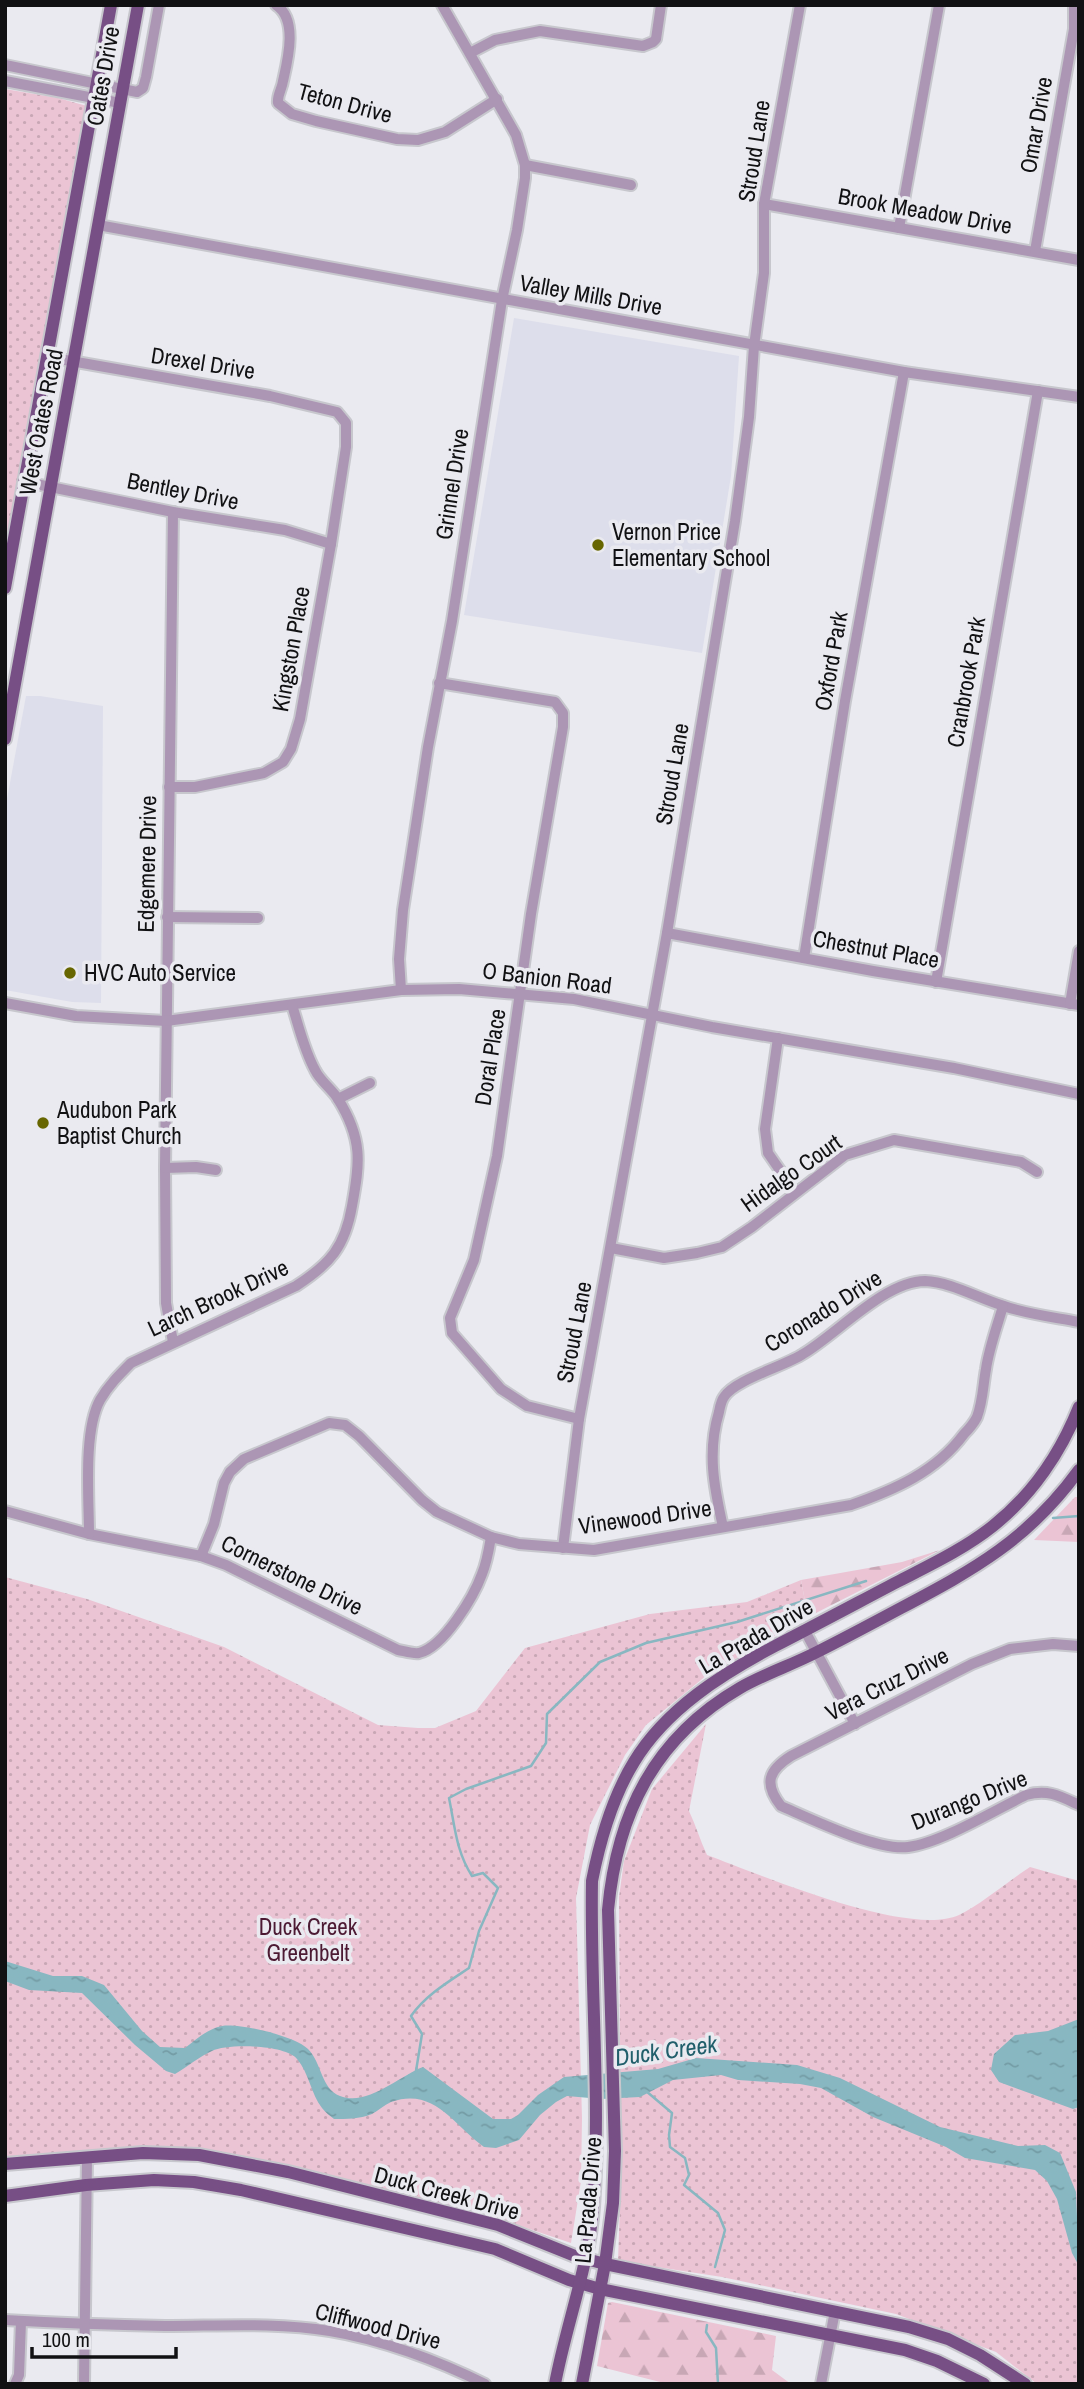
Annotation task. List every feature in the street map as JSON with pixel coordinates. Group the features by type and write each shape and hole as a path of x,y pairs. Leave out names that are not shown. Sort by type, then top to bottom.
{"main road":[{"name":"Oates Drive","path":"86,150 111,5"},
{"name":"Oates Drive","path":"111,155 138,5"},
{"name":"West Oates Road","path":"5,588 86,150"},
{"name":"West Oates Road","path":"5,739 11,669 74,363 111,155"},
{"path":"74,219 98,225"},
{"name":"La Prada Drive","path":"555,2384 593,2209 595,2152 592,1881 599,1844 618,1792 635,1760 663,1726 696,1696 727,1674 940,1560 993,1526 1013,1507 1049,1464 1072,1425 1079,1407"},
{"name":"La Prada Drive","path":"582,2384 605,2264 613,2203 615,2151 608,1910 617,1849 631,1810 646,1781 667,1750 693,1721 742,1687 817,1652 967,1574 1000,1552 1027,1529 1063,1492 1079,1470"},
{"name":"Duck Creek Drive","path":"5,2164 143,2153 199,2155 288,2172 498,2225 584,2259 909,2327 947,2339 980,2355 1025,2384"},
{"name":"Duck Creek Drive","path":"5,2196 86,2185 154,2180 194,2182 241,2190 495,2249 600,2289 905,2350 937,2361 984,2384"}],"street":[{"path":"5,65 137,92 143,88 159,5"},
{"name":"Teton Drive","path":"276,5 285,11 290,34 283,80 277,97 278,103 292,114 397,139 418,140 445,132 497,99"},
{"name":"Grinnel Drive","path":"401,990 399,959 403,910 502,300 520,213 525,165 516,135 442,5"},
{"path":"470,52 495,40 540,31 643,46 656,39 661,5"},
{"name":"Stroud Lane","path":"563,1548 579,1419 667,933 735,521 750,417 754,346 764,273 764,204 800,5"},
{"path":"899,228 939,5"},
{"name":"Omar Drive","path":"1035,251 1074,29 1074,5"},
{"path":"5,81 120,103"},
{"path":"525,165 631,185"},
{"name":"Brook Meadow Drive","path":"764,204 1079,260"},
{"name":"Valley Mills Drive","path":"98,225 754,346 904,372 1079,397"},
{"name":"Drexel Drive","path":"48,357 282,398 337,412 346,423"},
{"name":"Oxford Park","path":"804,958 845,701 904,372"},
{"name":"Cranbrook Park","path":"936,982 1038,391"},
{"name":"Kingston Place","path":"169,787 195,787 264,773 283,762 291,749 300,719 331,544 346,447 346,423"},
{"name":"Bentley Drive","path":"26,482 173,512 285,530 331,544"},
{"name":"Edgemere Drive","path":"173,512 165,1168 166,1304 173,1342"},
{"name":"Doral Place","path":"439,683 555,702 563,713 497,1156 474,1260 450,1318 452,1333 501,1389 527,1406 579,1419"},
{"path":"167,917 258,918"},
{"name":"Chestnut Place","path":"667,933 1074,1004"},
{"path":"1074,1004 1079,951"},
{"name":"O Banion Road","path":"5,1003 76,1016 166,1021 401,990 459,989 521,994 574,999 954,1068 1079,1094"},
{"name":"Larch Brook Drive","path":"89,1534 91,1437 99,1402 114,1379 131,1363 296,1286 322,1269 340,1246 348,1227 359,1172 360,1151 338,1099 316,1073 292,1005"},
{"path":"778,1038 765,1129 768,1153 795,1192"},
{"path":"338,1099 370,1083"},
{"name":"Hidalgo Court","path":"611,1248 664,1258 697,1254 722,1247 845,1155 894,1140 1021,1162 1037,1172"},
{"path":"165,1168 196,1167 216,1170"},
{"name":"Coronado Drive","path":"723,1527 712,1479 712,1435 724,1396 736,1386 801,1356 876,1299 909,1283 926,1281 1003,1306 1079,1322"},
{"name":"Vinewood Drive","path":"201,1556 230,1472 244,1459 329,1423 345,1425 359,1436 437,1512 491,1536 519,1544 594,1550 851,1505 913,1479 957,1444 976,1419 991,1344 1003,1306"},
{"name":"Cornerstone Drive","path":"5,1511 89,1534 201,1556 226,1565 398,1650 419,1653 438,1642 465,1605 481,1577 491,1536"},
{"path":"805,1630 855,1724"},
{"name":"Vera Cruz Drive","path":"794,1812 781,1806 773,1796 770,1781 775,1767 792,1755 972,1664 1010,1649 1053,1644 1079,1646"},
{"name":"Durango Drive","path":"794,1812 882,1845 906,1847 934,1840 1039,1791 1058,1794 1079,1805"},
{"path":"84,2384 87,2158"},
{"path":"821,2384 835,2311"},
{"name":"Cliffwood Drive","path":"5,2320 85,2324 263,2325 330,2331 407,2352 452,2368 485,2384"},
{"path":"15,2384 19,2375 21,2321"}],"shaded area":[{"name":"Vernon Price Elementary School","path":"514,318 739,356 731,476 702,653 464,615"},
{"path":"26,696 103,706 101,1003 72,1002 5,990 5,810"}],"green space":[{"path":"5,89 87,106 5,572"},
{"path":"1075,1497 1079,1497 1079,1542 1034,1540"},
{"path":"940,1550 808,1617 801,1580 902,1562"},
{"name":"Duck Creek Greenbelt","path":"5,1577 87,1599 224,1647 378,1725 418,1728 435,1728 476,1711 525,1648 650,1614 747,1602 801,1580 808,1617 707,1675 646,1725 625,1755 590,1825 576,1898 582,2118 581,2181 571,2243 482,2213 188,2148 5,2158"},
{"path":"706,1724 689,1811 707,1855 834,1901 906,1918 936,1920 959,1915 1030,1867 1079,1881 1079,2384 1037,2384 996,2352 896,2314 722,2277 618,2261 621,2178 619,1897 624,1861 652,1789"},
{"path":"608,2303 776,2336 772,2370 791,2384 668,2384 597,2366"}],"water":[{"path":"5,1961 53,1976 82,1976 104,1985 142,2031 160,2047 185,2048 207,2032 222,2026 254,2029 292,2039 308,2049 329,2088 340,2096 350,2098 372,2094 423,2067 493,2119 511,2119 518,2115 538,2095 564,2077 658,2069 696,2058 797,2065 840,2078 940,2127 1018,2146 1045,2145 1060,2153 1076,2192 1079,2266 1072,2253 1057,2199 1047,2181 1035,2170 965,2158 946,2147 873,2117 821,2088 738,2080 721,2075 673,2080 640,2097 601,2099 567,2096 540,2115 519,2140 496,2148 484,2147 442,2111 420,2100 391,2102 362,2117 334,2119 318,2102 297,2059 291,2054 269,2048 220,2048 175,2074 166,2071 82,1993 29,1990 5,1981"},
{"path":"1079,2019 1079,2107 1073,2109 999,2082 991,2070 994,2054 1015,2035 1048,2031"}],"waterway":[{"path":"1053,1518 1079,1516"},
{"path":"416,2071 422,2034 411,2016 430,1995 469,1968 479,1931 498,1888 483,1873 472,1876 467,1867 457,1838 449,1798 466,1789 531,1766 546,1743 547,1714 600,1662 646,1643 737,1622 866,1581"},
{"path":"646,2091 672,2113 670,2147 685,2158 689,2175 684,2185 718,2213 725,2230 715,2267"},
{"path":"707,2325 706,2332 716,2348 718,2384"}],"place":[{"name":"Vernon Price Elementary School","path":"598,545"},
{"name":"HVC Auto Service","path":"70,973"},
{"name":"Audubon Park Baptist Church","path":"43,1123"}],"water label":[{"name":"Duck Creek","path":"666,2051"}]}
